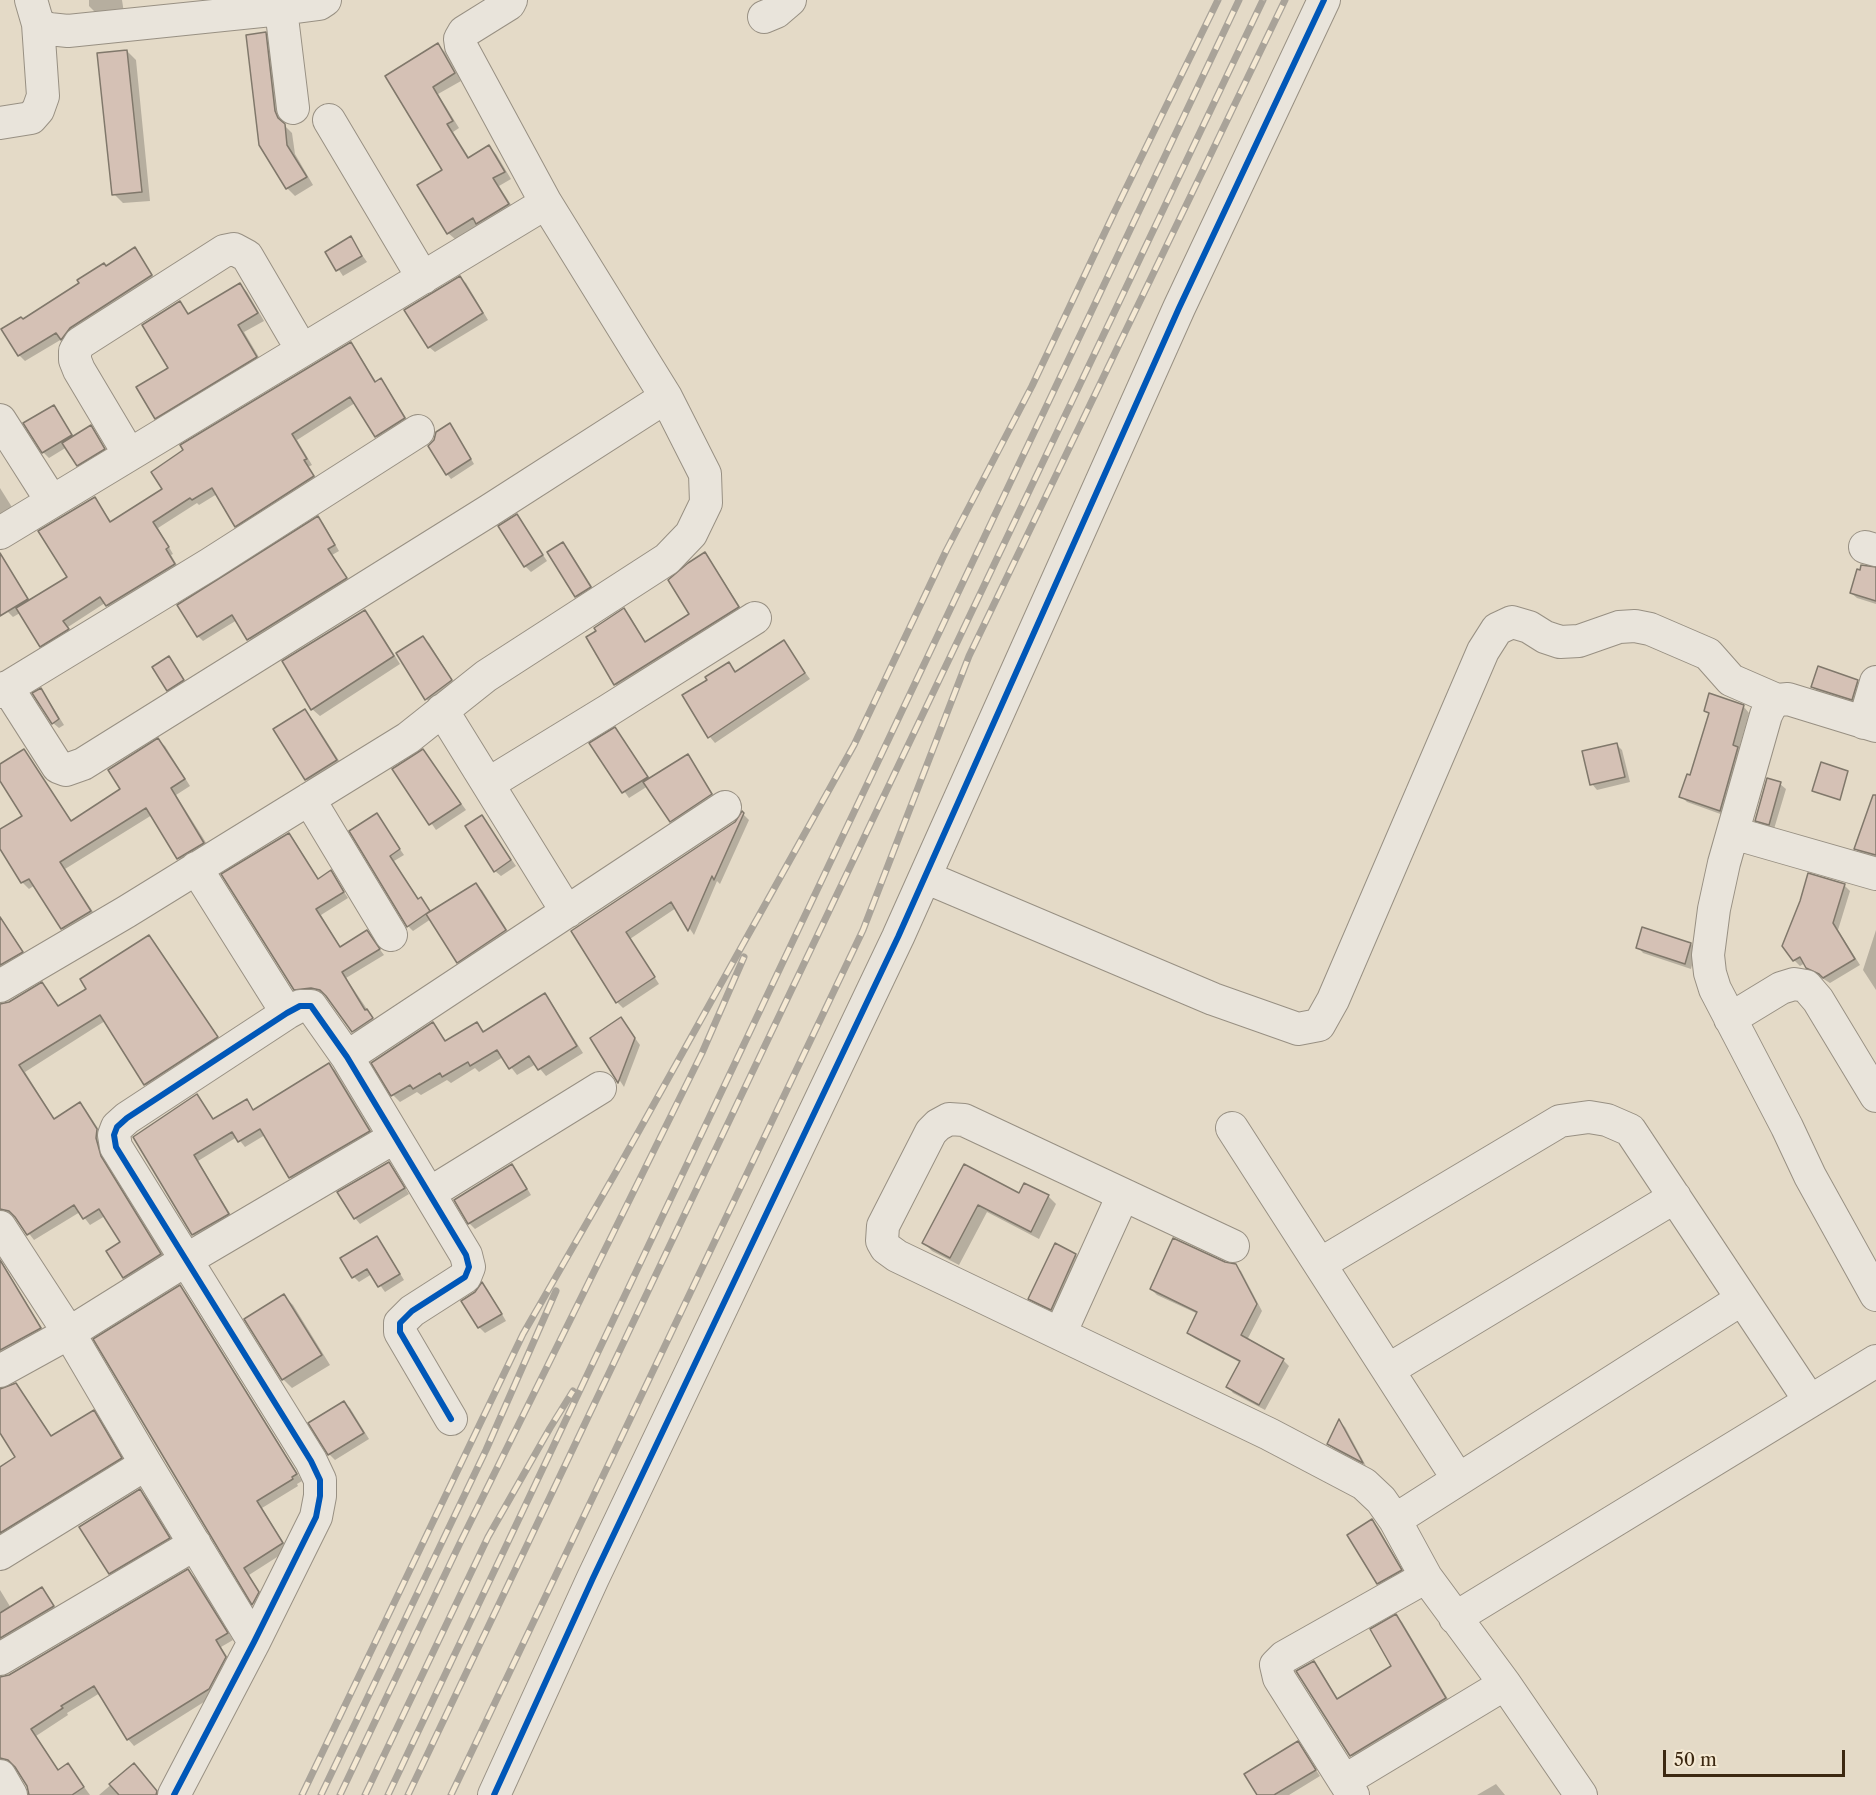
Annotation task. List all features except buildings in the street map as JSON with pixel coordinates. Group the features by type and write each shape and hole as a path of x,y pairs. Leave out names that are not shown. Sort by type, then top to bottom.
{"street":[{"path":"34,12 49,30 68,31 281,9 319,4 325,0"},
{"path":"0,986 408,738 486,676 667,559 692,534 706,503 705,474 666,397 546,203 461,46 460,39 464,32 509,4 511,0"},
{"path":"764,17 776,12 790,0"},
{"path":"494,1795 593,1578 888,959 1179,308 1324,0"},
{"path":"281,9 293,108"},
{"path":"0,123 31,118 38,110 43,96 34,12"},
{"path":"329,120 423,278"},
{"path":"0,532 546,203"},
{"path":"129,454 79,370 75,360 75,351 80,343 224,251 234,249 247,256 302,350"},
{"path":"418,431 210,564 3,689 57,767 66,770 83,764 666,397"},
{"path":"0,420 51,500"},
{"path":"488,784 755,618"},
{"path":"925,877 1213,999 1298,1029 1319,1025 1333,1000 1483,651 1497,628 1512,622 1529,627 1545,637 1560,642 1579,641 1619,627 1635,626 1650,629 1700,649 1715,660 1731,680 1777,700 1788,699 1870,724 1876,682"},
{"path":"1777,700 1770,707 1766,716 1733,833 1714,909 1708,955 1714,989 1787,1127 1814,1185 1876,1295"},
{"path":"442,710 567,912"},
{"path":"309,800 391,935"},
{"path":"347,1057 725,807"},
{"path":"1733,833 1876,874"},
{"path":"196,868 287,1013"},
{"path":"1730,1019 1781,988 1794,984 1806,986 1818,1000 1876,1096"},
{"path":"174,1795 316,1517 320,1480 311,1461 116,1147 114,1135 117,1127 127,1118 287,1013 300,1006 311,1006 347,1057 466,1255 469,1267 465,1277 405,1317 400,1323 400,1332 451,1419"},
{"path":"430,1193 600,1088"},
{"path":"1320,1264 1560,1121 1589,1117 1607,1120 1630,1130 1809,1401"},
{"path":"1233,1246 964,1119 949,1119 931,1132 883,1226 882,1241 886,1248 897,1256 1269,1434 1364,1484 1395,1520 1426,1577 1505,1684 1581,1795"},
{"path":"1232,1128 1458,1479"},
{"path":"0,1371 69,1333 186,1260 395,1137"},
{"path":"1059,1334 1123,1195"},
{"path":"1388,1370 1675,1197"},
{"path":"0,1227 69,1333 254,1642"},
{"path":"1395,1520 1742,1299"},
{"path":"1455,1618 1876,1361"},
{"path":"0,1554 146,1464"},
{"path":"0,1659 195,1544"},
{"path":"1426,1577 1284,1657 1276,1665 1280,1678 1348,1788 1505,1684"},
{"path":"0,1776 11,1795"}],"railway":[{"path":"302,1795 523,1334 854,745 946,551 1032,386 1218,0"},
{"path":"388,1795 1239,0"},
{"path":"408,1795 1263,0"},
{"path":"451,1795 863,930 969,656 1285,0"},
{"path":"340,1795 460,1543 702,1053 744,957"},
{"path":"321,1795 486,1450 556,1291"},
{"path":"365,1795 488,1537 573,1391"}],"cycle path":[{"path":"494,1795 593,1578 898,937 1179,308 1324,0"},
{"path":"174,1795 316,1517 320,1480 311,1461 116,1147 114,1135 117,1127 127,1118 287,1013 300,1006 311,1006 347,1057 466,1255 469,1267 465,1277 412,1311 400,1323 400,1332 451,1419"}]}
